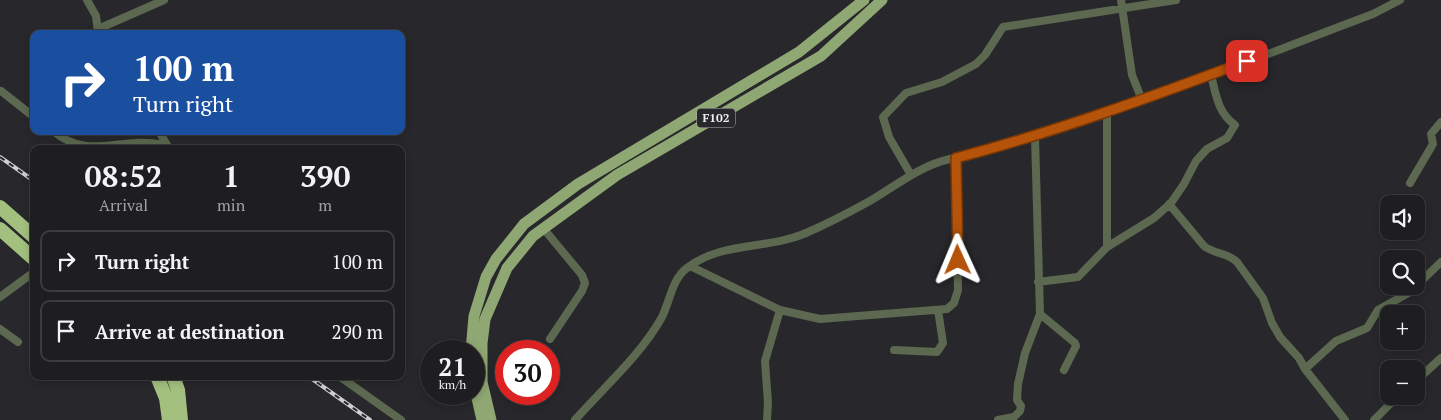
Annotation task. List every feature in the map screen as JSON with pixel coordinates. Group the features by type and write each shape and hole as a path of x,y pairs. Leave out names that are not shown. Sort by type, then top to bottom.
{"highway":[{"path":"0,207 30,234"},
{"path":"0,229 30,255"},
{"path":"159,380 166,398 169,420"},
{"path":"174,380 178,390 180,420"}],"main road":[{"name":"F102","path":"472,340 474,316 486,278 496,259 524,224 578,184 799,52 864,0"},
{"name":"F102","path":"491,420 482,382 482,343 485,319 506,268 533,236 617,176 821,56 882,0"},
{"path":"524,224 533,236"},
{"path":"479,405 482,420"}],"street":[{"path":"87,0 96,16 98,30"},
{"path":"100,30 164,0"},
{"path":"911,176 889,137 883,117 906,93 942,82 976,64 986,55 996,36 1006,26 1024,25 1121,4 1176,0"},
{"path":"575,420 648,338 668,303 676,279 690,266 712,252 778,243 803,234 866,203 911,176 951,158 1035,137 1107,114 1373,14 1400,0"},
{"path":"1121,4 1132,75 1142,100"},
{"path":"1038,282 1078,277 1107,247 1154,218 1169,204 1184,184 1196,161 1207,148 1228,138 1235,125 1224,117 1219,108 1211,74"},
{"path":"1,91 30,114"},
{"path":"1107,114 1107,247"},
{"path":"1410,183 1433,144 1431,134 1441,122"},
{"path":"59,135 74,145"},
{"path":"998,420 1014,417 1020,411 1017,400 1018,384 1025,353 1040,314 1035,137"},
{"path":"110,145 138,142 156,145"},
{"path":"690,266 780,310 820,319 947,309 954,303 958,290 956,158"},
{"path":"1169,204 1204,246 1210,251 1232,258 1237,262 1263,298 1272,323 1280,337 1299,358 1305,370 1345,420"},
{"path":"543,228 582,275 585,282 582,291 550,339"},
{"path":"1305,370 1336,341 1367,328 1378,310 1410,292 1441,262"},
{"path":"0,297 30,275"},
{"path":"767,420 768,403 765,360 780,310"},
{"path":"894,350 937,352 943,343 938,310"},
{"path":"1040,314 1076,342 1076,346 1064,370"},
{"path":"0,329 18,342"},
{"path":"1425,373 1441,358"},
{"path":"346,380 401,420"},
{"path":"1374,420 1389,405"}],"railway":[{"path":"0,157 30,178"},
{"path":"314,380 370,420"}],"route":[{"path":"958,260 956,158 1035,137 1107,114 1247,61"}]}
